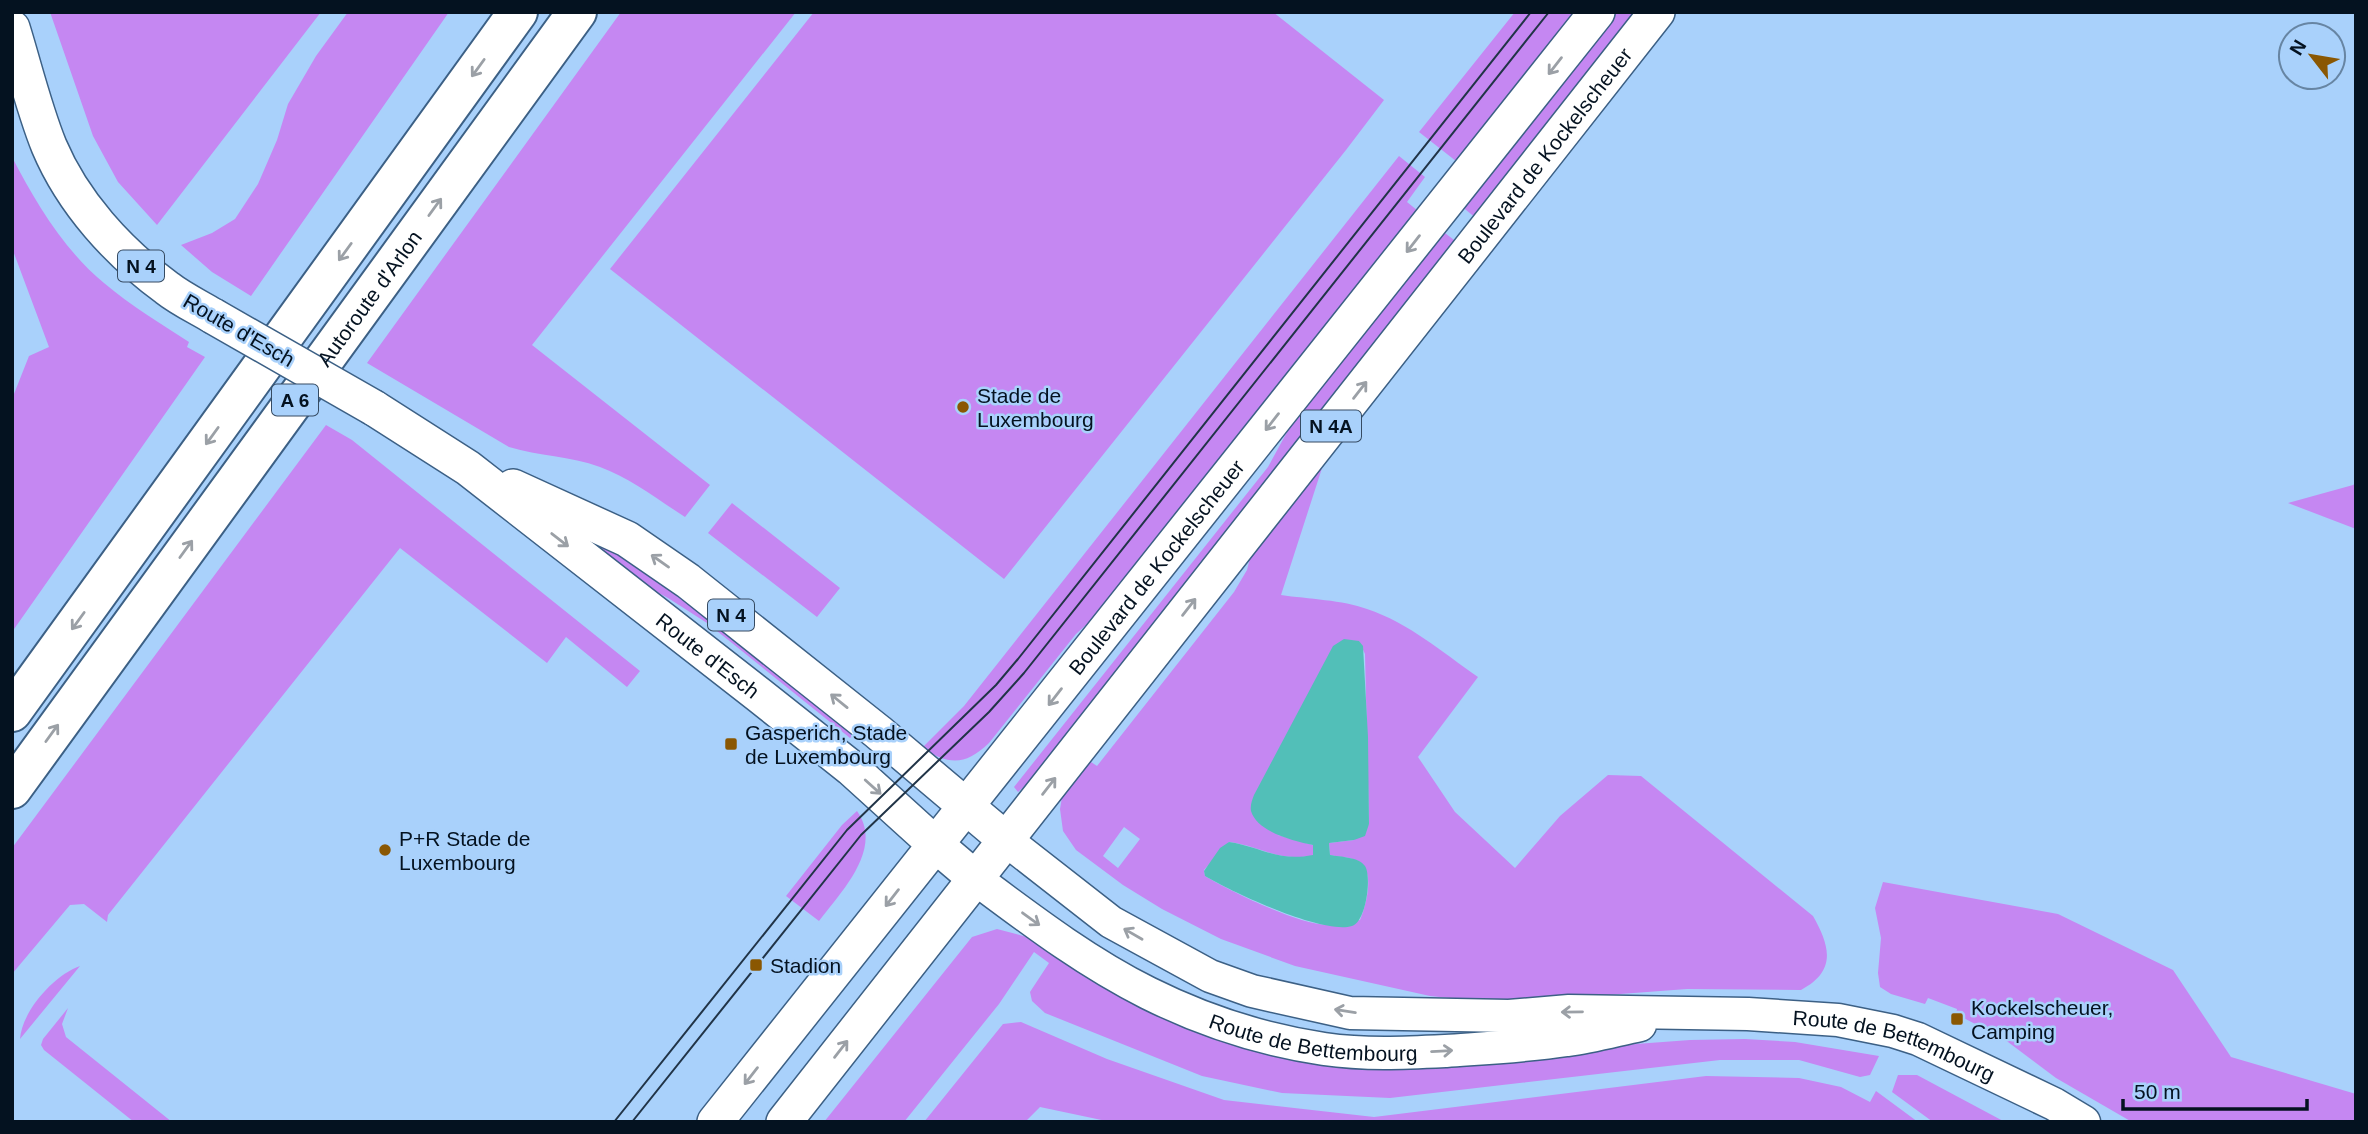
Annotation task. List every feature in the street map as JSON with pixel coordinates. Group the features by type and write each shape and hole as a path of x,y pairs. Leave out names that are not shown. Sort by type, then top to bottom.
{"highway":[{"name":"A 6","path":"12,712 518,12"},
{"name":"Autoroute d'Arlon","path":"12,789 577,12"}],"main road":[{"name":"Boulevard de Kockelscheuer","path":"715,1122 1597,12"},
{"name":"Boulevard de Kockelscheuer","path":"784,1122 1657,12"},
{"name":"Route d'Esch","path":"12,28 49,146 75,193 101,228 133,259 168,289 374,408 468,468 851,768 976,879"},
{"name":"Route d'Esch","path":"468,468 627,539 688,580 1006,839"},
{"name":"Route de Bettembourg","path":"1006,839 1111,922 1210,976 1252,991 1350,1013 1510,1016 1569,1011 1797,1016 1838,1020 1918,1039 2054,1104 2084,1122"},
{"name":"Route de Bettembourg","path":"976,879 1062,942 1150,994 1212,1020 1256,1034 1325,1049 1391,1054 1513,1047 1570,1040 1689,1015"}],"shaded area":[{"path":"50,12 321,12 157,225 118,182 93,136"},
{"path":"348,12 449,12 251,296 212,272 181,245 212,233 235,219 258,184 277,140 288,104 316,56"},
{"path":"621,12 796,12 532,345 710,485 685,517 633,483 600,467 509,447 367,363"},
{"name":"Stade de Luxembourg","path":"814,12 1273,12 1384,100 1004,579 610,269"},
{"path":"1515,12 1582,12 1461,165 1419,132"},
{"path":"1613,12 1642,12 1477,219 1460,205"},
{"path":"1399,156 1425,177 1407,202 1423,215 1122,592 1076,634 980,751 957,761 940,758 922,748 964,706"},
{"path":"12,157 52,225 76,256 104,283 189,342 187,347 205,357 12,632 12,399 29,356 49,347 12,248"},
{"path":"1441,230 1458,243 1029,782 1018,792 1014,787 1268,467 1298,412"},
{"path":"326,425 352,440 640,671 627,687 566,637 547,663 400,548 108,915 107,922 84,904 70,905 12,974 12,848"},
{"path":"1324,462 1281,595 1347,604 1382,615 1425,639 1478,677 1418,757 1455,812 1515,868 1560,816 1608,775 1641,776 1813,916 1826,948 1825,966 1820,975 1801,990 1687,989 1499,1003 1430,996 1295,966 1221,939 1162,909 1123,885 1076,850 1063,831 1060,809 1063,791 1085,758 1097,766 1234,592 1247,570 1252,550","holes":["1359,641 1365,654 1369,824 1354,840 1329,843 1330,855 1355,860 1364,866 1368,889 1360,920 1328,925 1300,919 1265,906 1205,876 1204,870 1229,842 1288,857 1313,856 1313,845 1278,835","1124,827 1140,839 1118,868 1103,856"]},
{"path":"2356,483 2356,529 2288,503 2353,485"},
{"path":"732,503 840,588 817,617 708,533"},
{"path":"590,535 640,563 857,731 850,738 707,623 644,585 585,542"},
{"path":"1344,639 1359,641 1363,646 1369,824 1365,836 1329,843 1330,855 1359,861 1365,866 1368,879 1364,908 1357,923 1338,927 1300,918 1256,901 1205,876 1204,871 1220,848 1229,842 1289,857 1313,855 1313,845 1277,834 1261,825 1251,811 1251,805 1333,646"},
{"path":"857,811 864,825 866,840 863,855 848,883 819,921 786,896 842,825"},
{"path":"1883,882 2058,914 2173,970 2231,1057 2356,1094 2356,1122 2132,1122 2056,1078 2004,1039 1956,1014 1957,1009 1928,998 1925,1004 1891,994 1880,987 1878,973 1881,938 1875,908"},
{"path":"997,929 1046,945 1164,1015 1458,1057 1690,1040 1745,1039 1795,1042 1879,1056 1870,1075 1860,1077 1799,1060 1720,1060 1390,1098 1282,1093 1202,1076 1045,1013 1032,1001 1030,992 1049,963 1034,952 999,1004 904,1122 824,1122 972,937"},
{"path":"80,966 20,1039 27,1017 41,995 60,977"},
{"path":"68,1008 62,1024 66,1037 172,1122 134,1122 44,1050 41,1045 43,1039"},
{"path":"1021,1022 1107,1059 1224,1100 1374,1117 1706,1076 1799,1078 1841,1087 1870,1102 1876,1091 1918,1122 1111,1122 1040,1107 1025,1122 924,1122 1003,1024"},
{"path":"1898,1075 1917,1075 2005,1122 1933,1122 1892,1092"}],"tram line":[{"path":"614,1122 847,830 996,685 1018,659 1531,12"},
{"path":"632,1122 861,835 989,712 1024,673 1549,12"}],"place":[{"name":"Stade de Luxembourg","path":"963,407"},
{"name":"Gasperich, Stade de Luxembourg","path":"731,744"},
{"name":"P+R Stade de Luxembourg","path":"385,850"},
{"name":"Stadion","path":"756,965"},
{"name":"Kockelscheuer, Camping","path":"1957,1019"}]}
